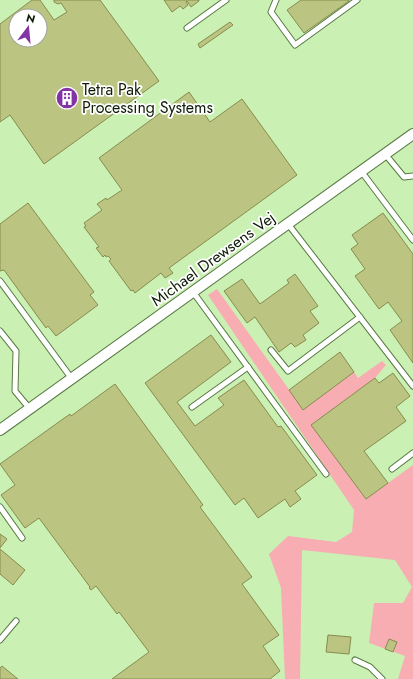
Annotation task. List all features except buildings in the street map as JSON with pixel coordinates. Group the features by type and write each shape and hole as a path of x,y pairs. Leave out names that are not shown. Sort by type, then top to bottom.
{"street":[{"name":"Michael Drewsens Vej","path":"0,430 413,134"}],"lane":[{"path":"186,28 226,0"},
{"path":"276,0 271,12 295,45 357,0"},
{"path":"384,154 404,177 413,176"},
{"path":"361,171 413,240"},
{"path":"288,224 413,386"},
{"path":"0,281 72,379"},
{"path":"193,292 326,474"},
{"path":"271,350 288,371 360,318"},
{"path":"0,332 16,351 15,390 30,409"},
{"path":"192,408 248,367"},
{"path":"392,469 413,453"},
{"path":"0,507 22,538"},
{"path":"0,640 16,621"},
{"path":"355,660 370,667 382,679"}],"shaded area":[{"path":"217,289 303,409 354,372 358,378 382,361 386,365 375,378 312,425 366,499 413,465 413,679 398,679 405,656 369,643 374,603 403,603 412,587 395,560 302,550 300,679 285,679 281,588 269,554 288,536 336,542 352,532 354,510 208,295"}],"place":[{"name":"Tetra Pak Processing Systems","path":"67,98"}]}
